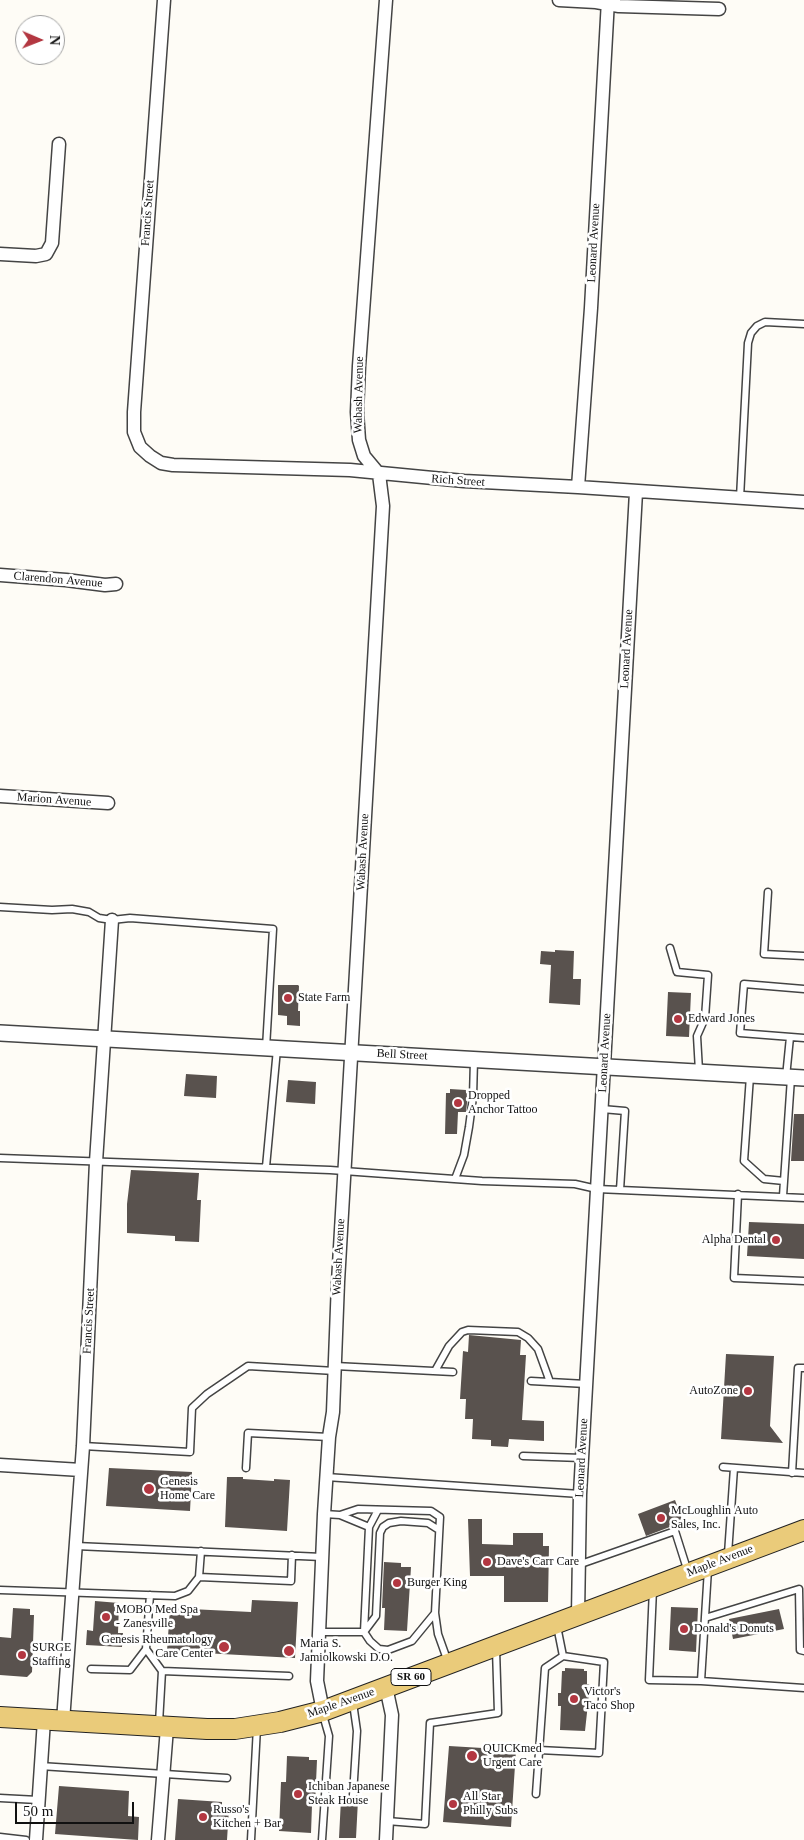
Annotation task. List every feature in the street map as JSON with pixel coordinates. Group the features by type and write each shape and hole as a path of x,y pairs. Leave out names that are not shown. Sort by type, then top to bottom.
{"main road":[{"name":"Maple Avenue","path":"0,1717 163,1727 235,1729 280,1722 323,1711 496,1644 804,1530"}],"street":[{"name":"Francis Street","path":"134,426 140,317 164,0"},
{"name":"Wabash Avenue","path":"323,1711 317,1681 324,1514 329,1437 333,1412 344,1172 383,506 379,474 364,456 359,440 357,412 358,366 386,0"},
{"path":"559,0 608,2 619,6 719,9"},
{"name":"Leonard Avenue","path":"578,487 591,308 608,2"},
{"path":"0,254 36,256 46,254 52,242 59,144"},
{"name":"Rich Street","path":"134,426 134,432 140,447 161,463 173,465 350,470 464,481 804,502"},
{"name":"Leonard Avenue","path":"578,1615 580,1494 636,492"},
{"name":"Clarendon Avenue","path":"0,576 66,580 105,585 116,584"},
{"name":"Marion Avenue","path":"0,796 108,803"},
{"name":"Francis Street","path":"36,1840 40,1766 53,1720 72,1594 76,1546 83,1446 96,1162 112,920"},
{"name":"Bell Street","path":"0,1033 794,1078"},
{"path":"0,1465 81,1470"},
{"path":"386,1687 392,1715 386,1840"},
{"path":"158,1840 163,1774 163,1727"}],"lane":[{"path":"740,498 748,342 751,333 757,326 765,322 804,324"},
{"path":"768,892 764,954 804,956"},
{"path":"0,907 52,910 72,909 89,912 99,918 112,920 130,918 273,929 272,1048 266,1168"},
{"path":"670,948 677,972 708,975 705,1018 697,1036 699,1073"},
{"path":"804,988 744,984 740,1033 804,1038"},
{"path":"783,1196 794,1078 790,1037"},
{"path":"455,1179 464,1155 469,1127 473,1097 474,1060"},
{"path":"750,1076 744,1161 764,1180 784,1181"},
{"path":"602,1109 625,1110 620,1190"},
{"path":"0,1158 82,1163 266,1168 575,1184 597,1189 804,1198"},
{"path":"738,1194 734,1278 804,1281"},
{"path":"435,1371 449,1346 462,1332 468,1330 518,1332 528,1338 538,1349 550,1382"},
{"path":"83,1446 190,1452 192,1408 206,1394 248,1366 453,1372"},
{"path":"792,1472 798,1368 804,1368"},
{"path":"531,1381 586,1384"},
{"path":"246,1468 248,1433 329,1437"},
{"path":"523,1456 582,1458"},
{"path":"723,1468 804,1473"},
{"path":"727,1558 734,1468"},
{"path":"326,1477 580,1494"},
{"path":"340,1515 358,1509 431,1511 440,1516 435,1613 438,1634 448,1663"},
{"path":"378,1510 369,1526 364,1632 379,1649 388,1650 412,1641 435,1613"},
{"path":"324,1514 340,1515 369,1526"},
{"path":"364,1632 376,1616 380,1534 383,1527 389,1523 402,1521 428,1523 439,1530"},
{"path":"578,1565 674,1531 689,1573"},
{"path":"76,1546 323,1557"},
{"path":"0,1590 72,1594 175,1596 188,1591 199,1577 201,1551"},
{"path":"199,1577 291,1581 292,1555"},
{"path":"701,1681 708,1566"},
{"path":"653,1586 649,1680 701,1681 804,1688"},
{"path":"704,1618 799,1590 800,1650 804,1651"},
{"path":"91,1669 130,1670 146,1650 150,1595"},
{"path":"556,1623 563,1656"},
{"path":"319,1632 364,1632"},
{"path":"387,1821 425,1824 430,1722 498,1713 496,1644"},
{"path":"146,1650 162,1671 163,1727"},
{"path":"536,1794 539,1750 545,1668 563,1656 604,1662 599,1753 539,1750"},
{"path":"162,1671 289,1676"},
{"path":"352,1700 357,1731 353,1795"},
{"path":"322,1840 328,1736 323,1711"},
{"path":"251,1840 257,1726"},
{"path":"40,1766 227,1778"},
{"path":"0,1798 38,1800"},
{"path":"0,1837 26,1840"}],"building":[{"path":"555,950 574,951 573,979 581,979 580,1005 549,1003 551,965 540,964 541,951 555,952"},
{"name":"State Farm","path":"278,985 299,986 298,1011 300,1011 300,1026 287,1025 287,1016 278,1015"},
{"name":"Edward Jones","path":"668,992 691,993 689,1037 666,1036"},
{"path":"186,1074 217,1076 216,1098 184,1096"},
{"path":"288,1080 316,1082 315,1104 286,1102"},
{"name":"Dropped Anchor Tattoo","path":"450,1089 466,1090 468,1094 466,1112 458,1112 457,1134 445,1134 446,1093 450,1093"},
{"path":"794,1114 804,1114 804,1161 791,1161"},
{"path":"131,1170 199,1173 197,1200 201,1200 199,1242 175,1241 175,1236 127,1233 127,1204"},
{"name":"Alpha Dental","path":"749,1222 804,1224 804,1259 747,1256"},
{"path":"469,1335 521,1340 520,1355 526,1355 522,1420 544,1421 544,1441 509,1439 508,1447 491,1446 491,1440 472,1439 473,1419 465,1419 466,1399 460,1399 463,1351 468,1352"},
{"name":"AutoZone","path":"726,1354 774,1356 770,1426 783,1443 721,1439"},
{"name":"Genesis Home Care","path":"109,1468 192,1472 190,1511 106,1506"},
{"path":"227,1477 274,1481 274,1479 290,1480 287,1531 225,1527"},
{"name":"McLoughlin Auto Sales, Inc.","path":"675,1500 683,1522 646,1536 638,1514"},
{"path":"468,1519 482,1519 482,1544 513,1545 513,1533 543,1533 543,1546 549,1546 548,1602 504,1602 504,1576 470,1576"},
{"name":"Burger King","path":"384,1562 401,1563 401,1567 411,1567 407,1631 384,1630 385,1608 382,1608"},
{"path":"252,1600 298,1602 295,1658 167,1651 170,1608 251,1612"},
{"name":"MOBO Med Spa - Zanesville","path":"95,1601 119,1603 118,1633 123,1633 122,1647 86,1645 87,1630 93,1631"},
{"name":"Donald's Donuts","path":"671,1607 698,1608 696,1652 669,1650"},
{"name":"SURGE Staffing","path":"13,1608 30,1609 30,1615 34,1615 32,1672 27,1677 0,1675 0,1637 11,1638"},
{"path":"779,1609 784,1629 733,1639 729,1619"},
{"name":"Victor's Taco Shop","path":"565,1668 584,1669 584,1671 587,1671 587,1684 590,1685 585,1731 560,1730 561,1706 558,1706 558,1693 561,1693 562,1671 565,1671"},
{"path":"449,1746 516,1750 511,1827 443,1822"},
{"name":"Ichiban Japanese Steak House","path":"287,1756 309,1757 309,1760 317,1760 315,1805 312,1805 311,1833 279,1831 281,1782 286,1782"},
{"path":"59,1786 129,1791 128,1816 139,1817 138,1840 55,1834"},
{"name":"Russo's Kitchen + Bar","path":"178,1799 222,1802 222,1807 229,1808 227,1840 175,1840"},
{"path":"341,1799 358,1800 356,1838 339,1838"}],"place":[{"name":"State Farm","path":"288,998"},
{"name":"Edward Jones","path":"678,1019"},
{"name":"Dropped Anchor Tattoo","path":"458,1103"},
{"name":"Alpha Dental","path":"776,1240"},
{"name":"AutoZone","path":"748,1391"},
{"name":"Genesis Home Care","path":"149,1489"},
{"name":"McLoughlin Auto Sales, Inc.","path":"661,1518"},
{"name":"Dave's Carr Care","path":"487,1562"},
{"name":"Burger King","path":"397,1583"},
{"name":"MOBO Med Spa - Zanesville","path":"106,1617"},
{"name":"Donald's Donuts","path":"684,1629"},
{"name":"Genesis Rheumatology Care Center","path":"224,1647"},
{"name":"Maria S. Jamiolkowski D.O.","path":"289,1651"},
{"name":"SURGE Staffing","path":"22,1655"},
{"name":"Victor's Taco Shop","path":"574,1699"},
{"name":"QUICKmed Urgent Care","path":"472,1756"},
{"name":"Ichiban Japanese Steak House","path":"298,1794"},
{"name":"All Star Philly Subs","path":"453,1804"},
{"name":"Russo's Kitchen + Bar","path":"203,1817"}]}
